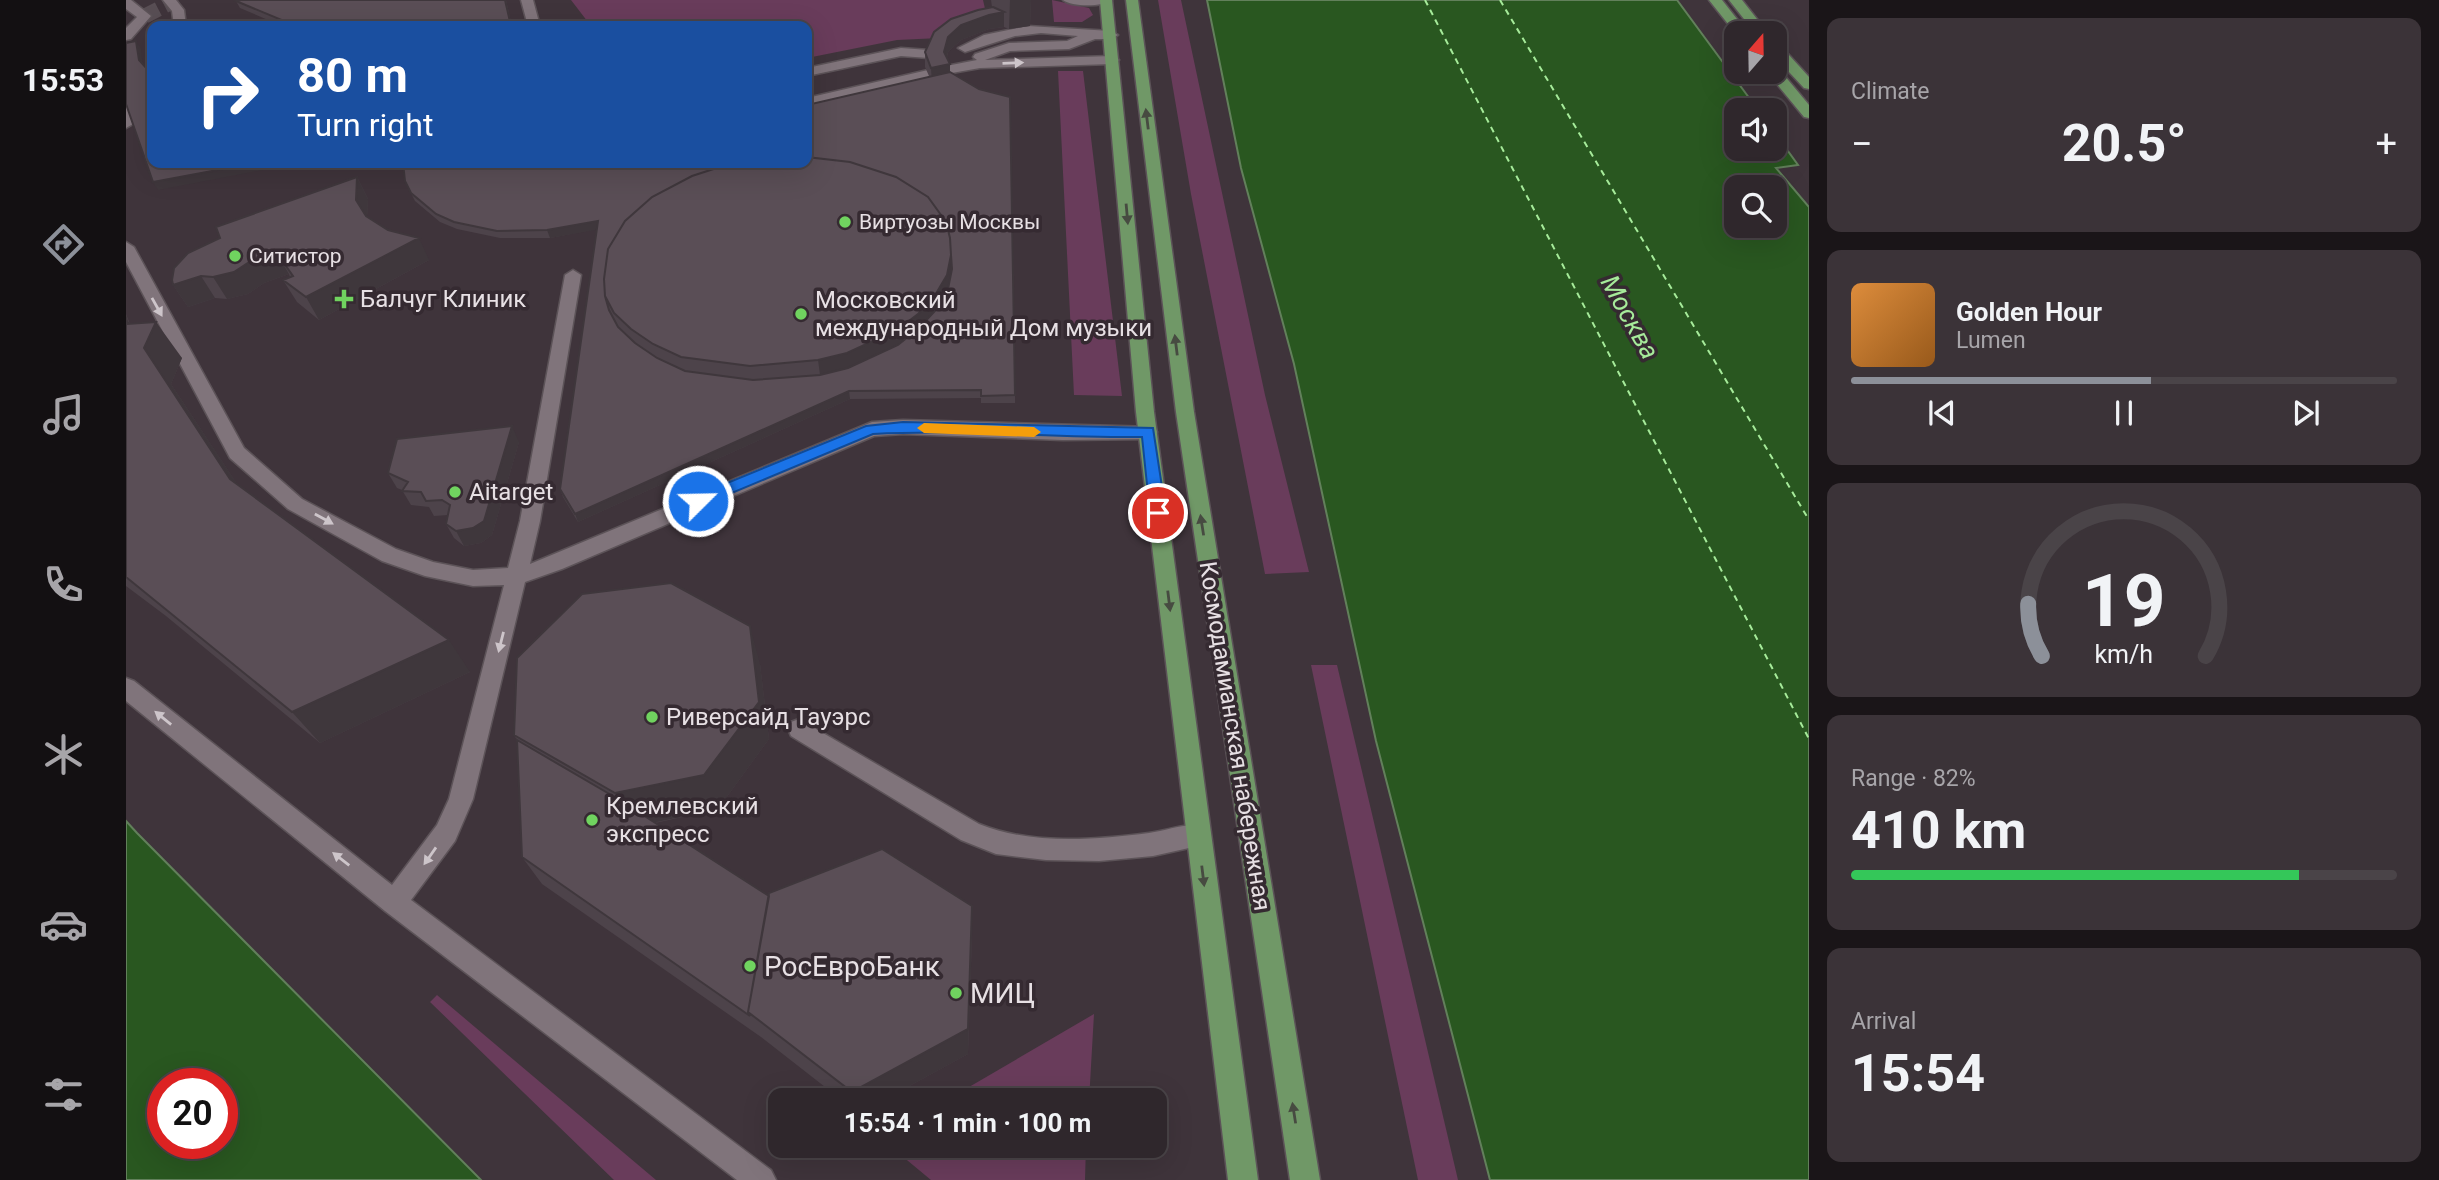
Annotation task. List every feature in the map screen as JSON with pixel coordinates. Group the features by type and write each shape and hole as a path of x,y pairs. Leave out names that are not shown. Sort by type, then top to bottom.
{"main road":[{"name":"Космодамианская набережная","path":"1106,0 1148,432 1243,1180"},
{"name":"Космодамианская набережная","path":"1132,0 1185,412 1305,1180"},
{"path":"1715,0 1732,21"},
{"path":"1735,0 1752,21"},
{"path":"1787,61 1809,85"},
{"path":"1784,84 1809,114"}],"lane":[{"path":"169,0 178,10 179,21"},
{"path":"527,0 533,21"},
{"path":"1069,0 1106,0"},
{"path":"126,3 145,16 126,36"},
{"path":"965,48 981,39 1018,31 1067,30 1090,36 1111,35"},
{"path":"979,61 1009,47 1069,45 1090,36"},
{"path":"812,71 901,52 929,54"},
{"path":"946,63 1112,60"},
{"path":"812,101 928,74"},
{"path":"126,108 126,124"},
{"path":"126,247 134,282 237,453 295,503 389,555 432,570 473,578 518,576 555,563 872,429 903,427 1063,433 1148,432"},
{"path":"394,902 446,833 461,799 518,576 573,275"},
{"path":"274,514 295,503"},
{"path":"126,688 394,902 761,1180"},
{"path":"799,729 970,832 1000,843 1084,849 1165,844 1198,835"}],"shaded area":[{"path":"571,0 983,0 986,13 940,38 897,40 812,57 812,21 587,21"},
{"path":"1052,0 1089,8 1093,15 1082,22 1054,22"},
{"path":"1158,0 1181,0 1265,395 1309,572 1265,574 1191,194"},
{"path":"1058,71 1083,71 1122,396 1074,395"},
{"path":"1311,665 1337,665 1458,1180 1418,1180"},
{"path":"437,995 656,1180 614,1180 430,1002"},
{"path":"1094,1014 1090,1088 967,1088"},
{"path":"904,1158 1086,1158 1085,1180 931,1180"}],"water":[{"name":"Москва","path":"1207,0 1677,0 1724,64 1724,84 1739,84 1749,98 1724,98 1724,161 1787,161 1787,150 1798,165 1776,168 1782,175 1724,175 1724,238 1787,238 1787,181 1809,207 1809,1180 1490,1180 1376,741 1294,364 1241,168"},
{"path":"126,821 137,833 481,1180 126,1180"}],"building":[{"path":"505,0 510,21 284,21 236,1"},
{"path":"993,7 1004,12 961,25 948,37 944,52 950,64 931,68 925,52 934,32 951,19"},
{"path":"136,41 139,60 147,69 147,165 126,104 126,43"},
{"path":"950,72 979,89 1010,97 1015,395 981,396 981,390 849,391 575,514 560,489 598,221 547,230 497,231 454,222 436,214 411,193 405,181 404,168 717,168 692,176 652,197 625,221 608,249 604,279 609,310 618,327 635,343 657,358 685,371 753,380 820,375 848,368 898,345 935,311 948,289 952,269 946,222 928,197 896,177 850,162 812,158 812,104"},
{"path":"812,158 850,162 896,177 928,197 946,222 951,255 947,275 934,297 918,314 897,330 847,353 818,360 750,366 681,357 653,344 614,313 605,296 604,279 608,249 625,221 652,197 692,176 717,168 812,168"},
{"path":"148,168 228,168 153,182"},
{"path":"357,177 356,200 366,216 388,230 419,238 306,297 283,280 293,276 276,252 251,261 234,272 213,277 201,276 173,285 174,268 188,253 220,238 216,227"},
{"path":"126,322 156,322 144,348 230,479 449,640 292,712 126,577"},
{"name":"Aitarget","path":"512,426 484,521 473,528 456,531 446,524 450,505 442,500 426,501 421,492 402,491 408,482 388,473 397,439"},
{"name":"Риверсайд Тауэрс","path":"671,583 750,626 759,702 704,775 615,793 514,735 517,658 582,594"},
{"path":"517,740 618,799 769,896 748,1012 750,1016 522,857"},
{"path":"882,849 972,906 968,1029 859,1088 847,1088 748,1012 769,893"}],"ferry route":[{"path":"1425,0 1809,739"},
{"path":"1500,0 1809,520"}],"tunnel":[{"path":"145,16 174,1 184,0"}],"slow traffic":[{"path":"924,428 1034,432"}],"place":[{"name":"Виртуозы Москвы","path":"845,222"},
{"name":"Ситистор","path":"235,256"},
{"name":"Балчуг Клиник","path":"344,299"},
{"name":"Московский международный Дом музыки","path":"801,314"},
{"name":"Aitarget","path":"455,492"},
{"name":"Риверсайд Тауэрс","path":"652,717"},
{"name":"Кремлевский экспресс","path":"592,820"},
{"name":"РосЕвроБанк","path":"750,966"},
{"name":"МИЦ","path":"956,993"}],"route":[{"path":"698,501 872,429 903,427 1063,433 1148,432 1158,513"}]}
